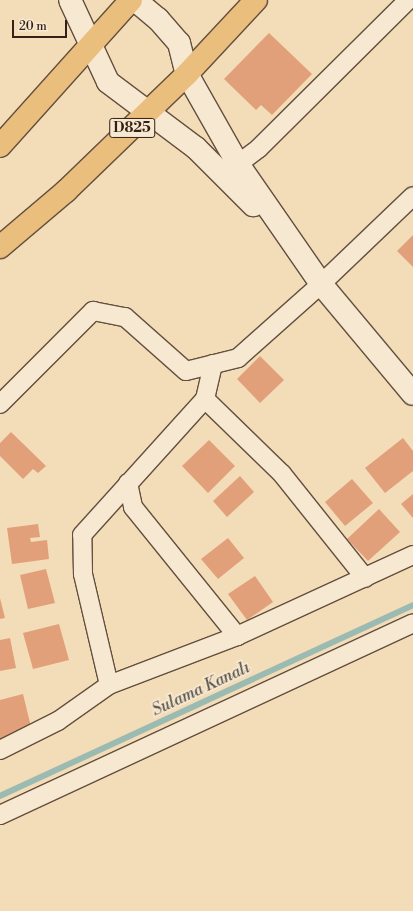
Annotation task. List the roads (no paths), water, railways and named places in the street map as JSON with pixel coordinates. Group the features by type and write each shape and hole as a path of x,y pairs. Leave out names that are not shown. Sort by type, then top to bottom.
{"highway":[{"path":"0,146 131,0"},
{"name":"D825","path":"0,247 66,192 187,74 256,0"}],"street":[{"path":"70,0 108,82 149,111 196,148 301,254"},
{"path":"136,0 158,18 179,43 187,74 238,164 321,284 413,394"},
{"path":"238,164 259,148 408,0"},
{"path":"0,404 93,311 125,318 186,371 238,358 321,284 413,196"},
{"path":"109,685 82,574 82,535 205,399 213,364"},
{"path":"205,399 282,474 365,578"},
{"path":"128,483 133,507 238,636"},
{"path":"0,750 58,721 109,685 238,636 413,555"},
{"path":"0,815 413,623"}],"waterway":[{"name":"Sulama Kanalı","path":"0,796 413,605"}]}
